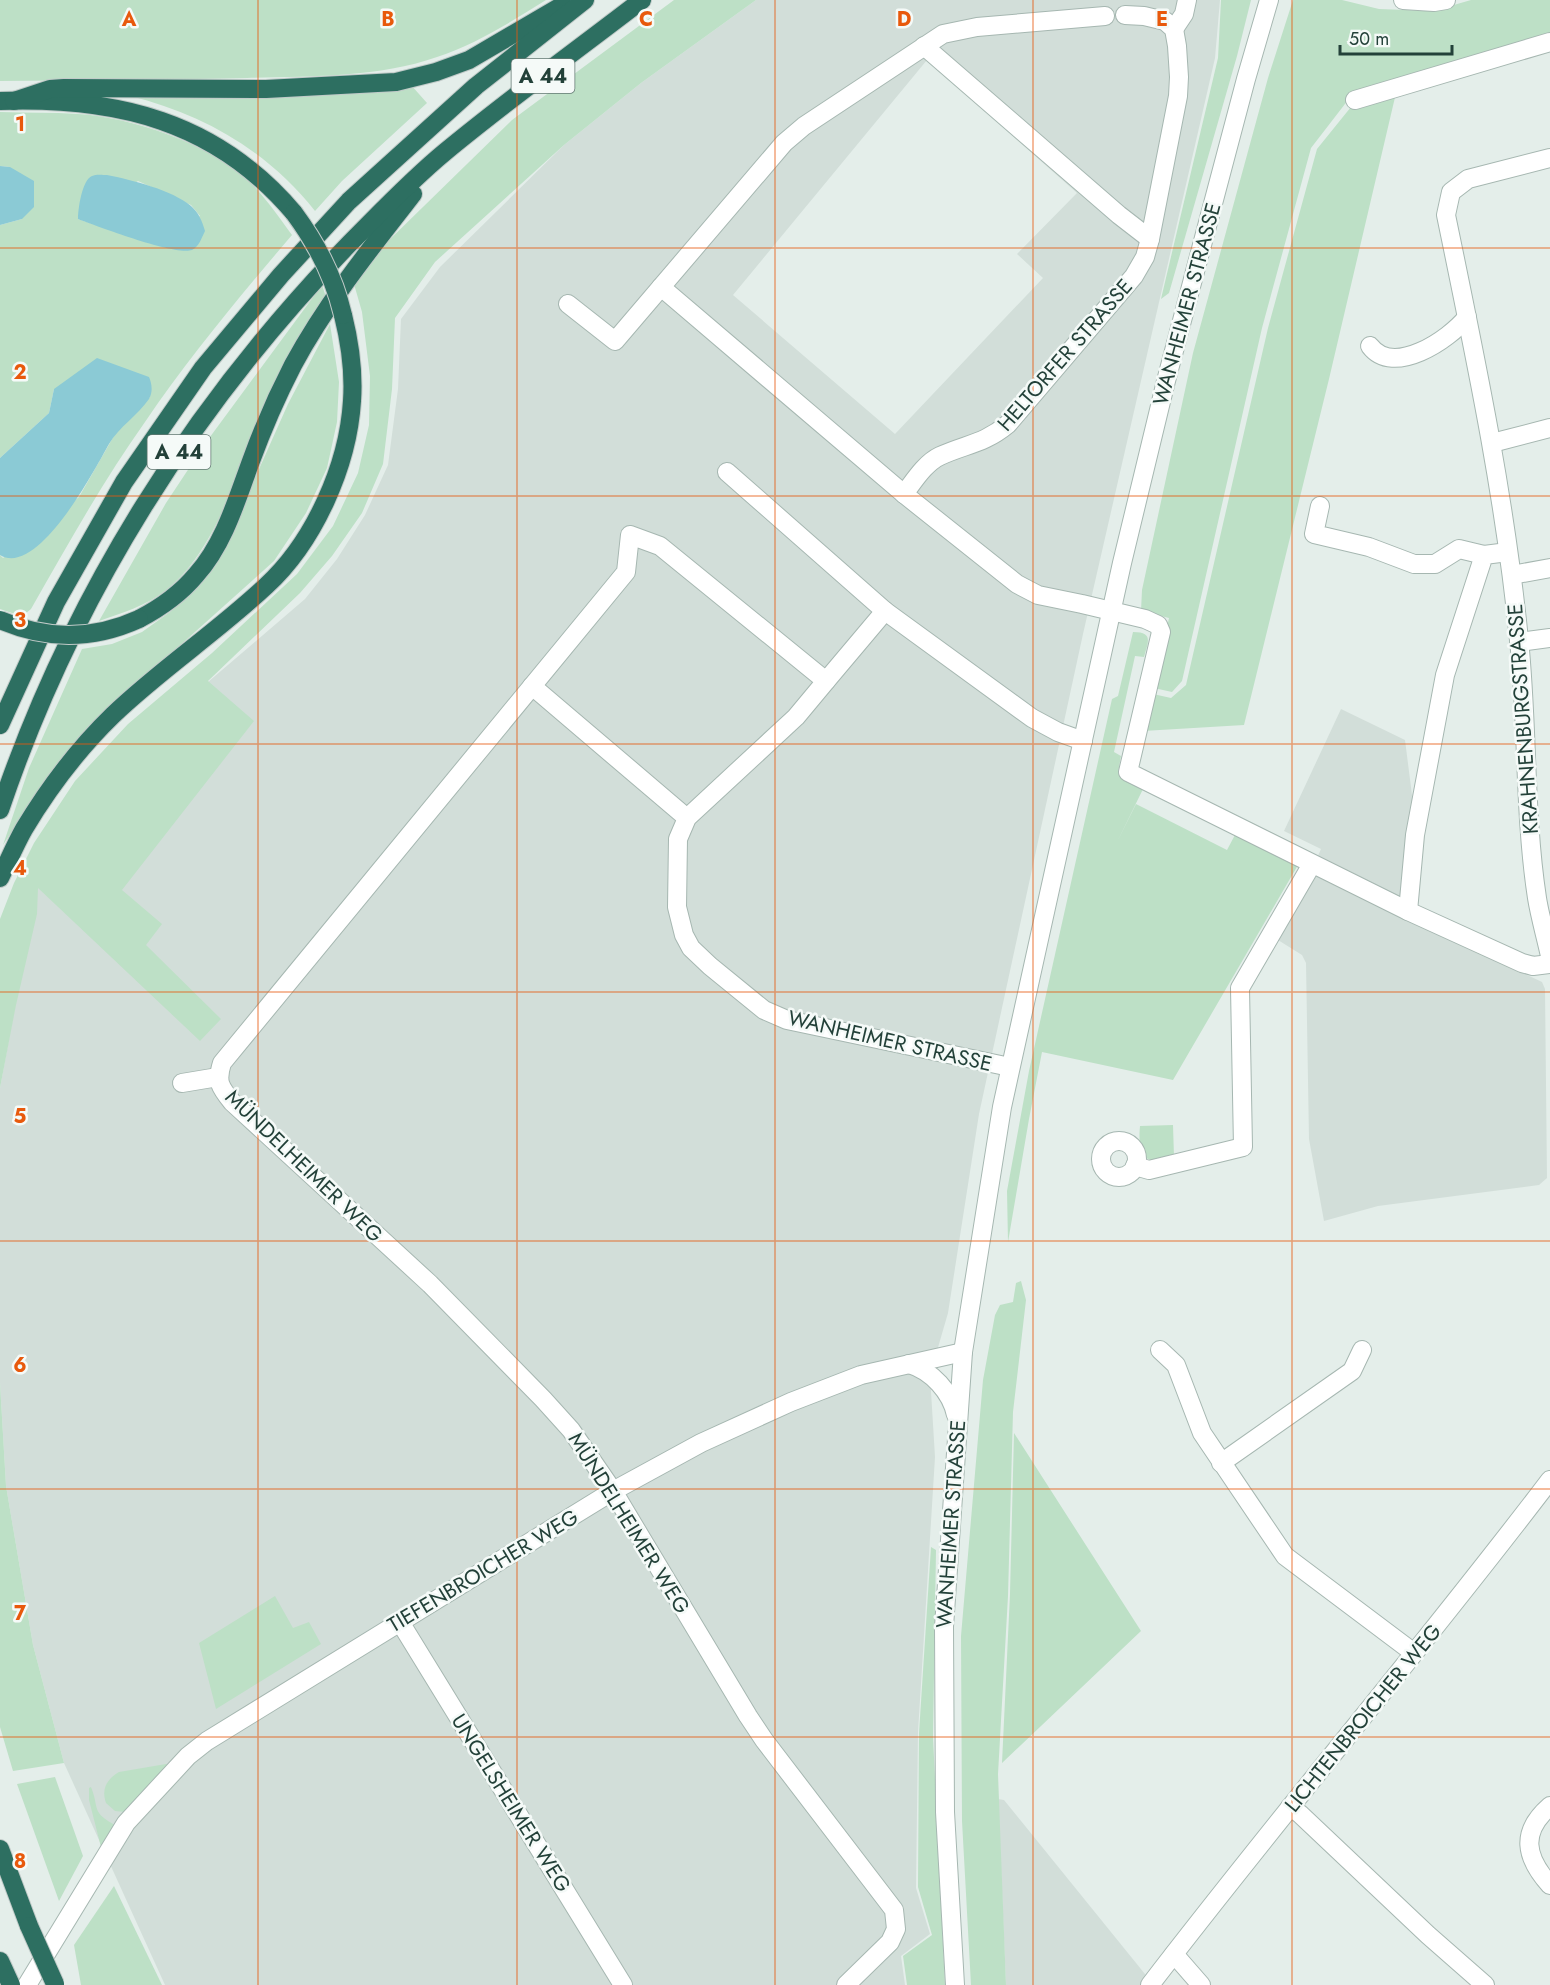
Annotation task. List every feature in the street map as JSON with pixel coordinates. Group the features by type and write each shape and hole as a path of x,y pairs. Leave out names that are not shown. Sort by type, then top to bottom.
{"highway":[{"path":"7,101 50,89 64,88 266,89 396,82 436,72 469,60 572,0"},
{"name":"A 44","path":"0,725 56,602 124,482 203,368 281,275 349,201 476,86 585,0"},
{"name":"A 44","path":"0,810 44,697 88,602 149,495 229,381 300,294 384,209 444,153 642,0"},
{"path":"0,878 23,830 53,786 65,769 113,715 267,585 307,535 335,480 351,418 352,369 344,315 322,256 294,213 279,195 250,168 206,138 178,126 114,108 66,102 7,101"},
{"path":"0,620 36,633 75,636 112,630 159,608 197,575 222,534 268,417 307,340 352,272 444,153"},
{"path":"0,1849 29,1926 55,1984"}],"street":[{"path":"1125,15 1144,16 1165,21 1174,29 1184,14 1187,0"},
{"name":"WANHEIMER STRASSE","path":"955,1985 945,1812 944,1637 963,1352 1010,1067 1111,611 1166,381 1269,0"},
{"path":"1403,0 1434,2 1446,0"},
{"path":"568,304 615,341 784,143 804,126 944,34 977,27 1105,16"},
{"name":"HELTORFER STRASSE","path":"904,494 926,466 938,457 989,438 1008,424 1134,276 1145,257 1150,239 1178,96 1178,46 1174,29"},
{"path":"1355,100 1550,42"},
{"path":"924,46 1150,239"},
{"name":"KRAHNENBURGSTRASSE","path":"1550,158 1468,179 1451,192 1446,215 1492,443 1512,575 1542,870 1537,898 1550,956"},
{"path":"661,287 904,494 1017,584 1038,596 1145,619 1158,625 1161,632 1128,772 1408,911 1522,963 1533,966 1550,964"},
{"path":"1370,346 1377,354 1385,358 1416,353 1448,337 1467,317"},
{"path":"1492,443 1550,428"},
{"path":"727,472 885,611 1032,718 1058,732 1083,741"},
{"path":"1320,506 1314,534 1369,547 1414,564 1435,564 1459,549 1485,555 1508,552"},
{"name":"MÜNDELHEIMER WEG","path":"826,681 660,546 630,535 626,572 222,1063 218,1077 222,1090 240,1109 430,1284 543,1398 571,1430 613,1491 748,1716 894,1910 896,1929 890,1942 846,1985"},
{"path":"1408,911 1415,834 1443,687 1485,555"},
{"path":"1512,575 1550,568"},
{"name":"WANHEIMER STRASSE","path":"885,611 796,717 687,818 678,839 677,907 684,935 692,948 710,966 765,1010 787,1020 1010,1067"},
{"path":"1520,642 1550,638"},
{"path":"532,686 687,818"},
{"path":"1135,1166 1149,1170 1243,1147 1240,988 1312,864"},
{"name":"MÜNDELHEIMER WEG","path":"182,1083 218,1077"},
{"path":"1160,1350 1176,1365 1202,1433 1285,1556 1414,1653"},
{"path":"1221,1463 1352,1371 1362,1350"},
{"name":"TIEFENBROICHER WEG","path":"27,1985 126,1823 188,1756 207,1741 613,1491 701,1443 791,1402 861,1375 963,1352"},
{"path":"909,1364 926,1371 943,1388 954,1409 958,1424"},
{"name":"LICHTENBROICHER WEG","path":"1150,1985 1550,1480"},
{"name":"UNGELSHEIMER WEG","path":"399,1622 624,1985"},
{"path":"1550,1806 1534,1825 1529,1841 1530,1856 1538,1871 1550,1885"},
{"path":"1290,1807 1485,1985"},
{"path":"1174,1954 1201,1985"}],"shaded area":[{"path":"756,0 1220,0 1215,58 1083,634 979,1114 948,1313 930,1375 935,1457 918,1732 916,1888 930,1934 901,1956 905,1985 165,1985 64,1763 33,1645 6,1486 0,1383 0,1088 37,887 208,682 305,599 337,559 365,515 388,465 398,389 401,319 440,267 564,145 641,83","holes":["927,60 1077,193 1017,254 1043,278 895,434 733,295"]},
{"path":"1341,709 1405,740 1413,803 1400,897 1317,858 1321,849 1284,831"},
{"path":"1314,876 1319,876 1542,982 1545,989 1547,1178 1539,1185 1378,1206 1324,1221 1309,1139 1306,963 1302,955 1278,940"},
{"path":"998,1799 1004,1800 1149,1979 1145,1985 1006,1985"}],"green space":[{"path":"0,0 546,0 466,46 437,57 391,69 343,75 295,77 0,81"},
{"path":"674,0 756,0 641,83 564,145 435,262 395,318 392,389 383,464 362,513 332,556 300,593 208,681 254,721 122,890 162,924 146,945 221,1019 200,1041 38,888 37,914 0,1088 0,919 14,883 34,843 75,781 128,724 212,653 297,574 333,526 358,473 369,425 370,376 362,312 354,284 381,248 512,120"},
{"path":"1221,0 1251,0 1169,293 1161,299 1218,58"},
{"path":"1293,0 1342,0 1379,9 1433,11 1471,0 1550,0 1550,33 1355,91 1311,148 1262,328 1182,681 1172,692 1154,688 1169,618 1141,611 1142,590 1193,353 1268,78"},
{"path":"411,85 427,103 342,181 315,211 277,170 232,138 183,113 130,96"},
{"path":"1396,93 1244,725 1143,731 1153,694 1171,698 1186,685 1268,328 1317,149 1355,102"},
{"path":"0,112 78,114 122,121 192,144 233,168 261,194 292,235 216,327 162,398 100,490 31,609 25,614 18,615 0,609 0,555 3,558 79,497 115,434 150,397 54,389 49,413 0,458 0,225 22,219 10,167 0,166","holes":["138,181 191,205 200,216 149,243 78,219"]},
{"path":"322,285 326,297 277,380 228,499 201,551 184,573 165,591 133,609 99,621 166,503 207,441"},
{"path":"330,324 339,382 337,422 327,468 306,513 274,561 108,710 31,802 3,845 29,768 82,649 112,644 142,632 170,612 195,589 235,523 288,404"},
{"path":"1133,632 1140,632 1147,636 1148,642 1144,657 1135,656 1114,752 1121,756 1118,773 1144,787 1117,842 1136,804 1227,850 1236,833 1298,865 1173,1080 1042,1052 1008,1242 1007,1191 1029,1071 1112,699 1118,696"},
{"path":"1173,1125 1174,1157 1154,1160 1145,1157 1141,1148 1140,1126"},
{"path":"1021,1281 1026,1300 1013,1412 1008,1596 998,1774 1006,1985 971,1985 962,1821 961,1636 983,1380 995,1315 1000,1305 1013,1302 1016,1283"},
{"path":"0,1383 6,1486 33,1645 64,1763 13,1771 0,1727"},
{"path":"1014,1433 1141,1631 1002,1763 1010,1594"},
{"path":"931,1547 936,1550 933,1737 945,1985 907,1985 903,1956 932,1935 918,1887 919,1733"},
{"path":"275,1596 293,1628 309,1622 321,1644 216,1709 199,1643"},
{"path":"168,1765 125,1812 115,1811 106,1803 104,1793 106,1785 119,1772"},
{"path":"55,1777 83,1856 59,1901 17,1784"},
{"path":"91,1787 99,1813 117,1826 102,1851 89,1800 89,1788"},
{"path":"114,1886 162,1985 81,1985 74,1945"}],"water":[{"path":"0,166 10,167 34,181 34,207 22,219 0,225"},
{"path":"94,175 107,175 163,190 191,206 200,217 205,231 194,249 183,251 170,249 78,219 86,183"},
{"path":"97,358 149,377 152,388 149,399 113,438 64,518 47,537 31,551 15,558 0,555 0,458 49,413 54,389"}]}
